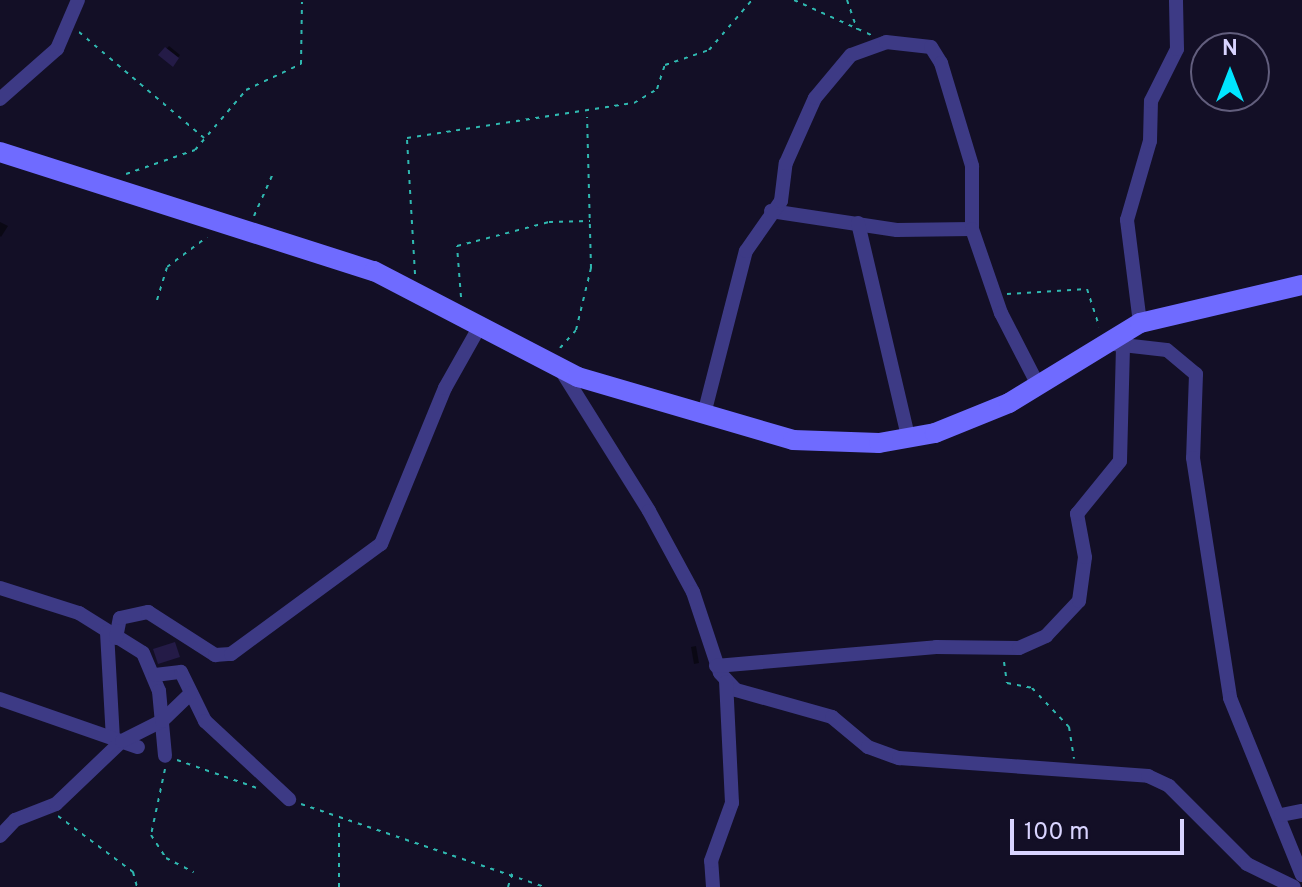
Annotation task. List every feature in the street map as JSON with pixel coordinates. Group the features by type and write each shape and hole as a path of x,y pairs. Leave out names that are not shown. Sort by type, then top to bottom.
{"street":[{"path":"0,99 57,49 78,0"},
{"path":"1140,323 1127,220 1150,141 1151,101 1177,49 1176,0"},
{"path":"704,414 746,251 771,211 781,201 786,163 815,98 851,55 878,43 936,53 972,166 972,229 994,296 1038,385"},
{"path":"0,152 245,235 413,287 561,370 793,440 909,440 965,422 1038,385 1140,323 1302,285"},
{"path":"771,211 927,233 972,229"},
{"path":"858,223 909,440"},
{"path":"118,739 111,635 120,618 148,612 205,650 231,654 381,544 445,388 477,322"},
{"path":"1102,344 1123,343 1178,354 1196,374 1193,458 1230,698 1281,815 1302,875"},
{"path":"716,666 1003,649 1046,636 1079,601 1085,557 1077,514 1120,461 1123,343"},
{"path":"561,370 693,592 716,666 726,682 732,803 712,854 713,887"},
{"path":"0,588 79,613 143,653 155,675 165,756"},
{"path":"155,675 176,669 214,731 289,799"},
{"path":"726,682 832,717 868,747 899,758 1076,771 1165,783 1247,864 1294,887"},
{"path":"0,836 15,820 47,808 118,739 162,721 191,693"},
{"path":"0,699 138,747"},
{"path":"1281,815 1302,811"}],"path":[{"path":"413,287 407,138 587,115 647,97 665,65 709,50 752,0"},
{"path":"794,0 857,29 878,43"},
{"path":"847,0 857,29"},
{"path":"121,176 195,150 246,90 301,64 302,2"},
{"path":"66,28 98,43 205,138"},
{"path":"536,356 562,347 576,330 591,268 592,222 585,194 587,115"},
{"path":"245,235 274,171"},
{"path":"477,322 454,271 457,246 549,222 592,222"},
{"path":"157,300 167,267 222,227"},
{"path":"994,296 1087,289 1102,344"},
{"path":"1003,649 1007,683 1032,688 1069,727 1076,771"},
{"path":"194,872 166,858 151,835 165,756 261,789"},
{"path":"289,799 339,819 513,873 545,887"},
{"path":"47,808 133,872 137,887"},
{"path":"339,819 339,887"},
{"path":"508,887 513,873"}],"building":[{"path":"165,47 179,58 173,67 158,55"},
{"path":"175,642 180,657 158,664 153,649"}]}
